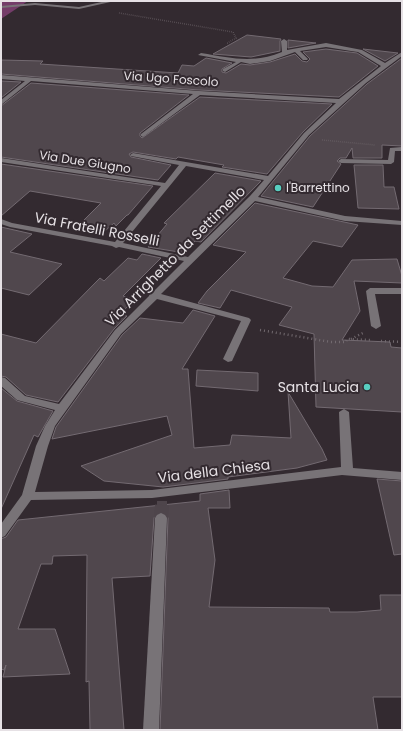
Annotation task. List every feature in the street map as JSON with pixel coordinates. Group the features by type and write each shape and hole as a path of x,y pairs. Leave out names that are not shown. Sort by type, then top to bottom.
{"street":[{"path":"1,7 35,4 79,8 113,1"},
{"path":"284,40 285,52"},
{"path":"203,55 239,62 250,62 264,60 296,49 322,45 351,48 360,51 384,65"},
{"path":"296,49 305,59"},
{"name":"Via Arrighetto da Settimello","path":"1,532 28,496 42,446 50,426 118,332 153,295 253,198 306,134 340,100 367,77 402,54"},
{"path":"225,70 239,62"},
{"name":"Via Ugo Foscolo","path":"1,77 199,93 340,100"},
{"path":"1,103 30,79"},
{"path":"143,135 199,93"},
{"path":"341,161 391,162 392,149 402,149"},
{"path":"133,155 270,178"},
{"name":"Via Due Giugno","path":"1,160 166,185"},
{"path":"116,246 184,164"},
{"path":"253,198 341,218 386,223 402,223"},
{"name":"Via Fratelli Rosselli","path":"1,221 10,225 82,237 116,246 189,260"},
{"path":"376,326 370,291 402,291"},
{"path":"153,295 246,320 228,359"},
{"path":"1,380 21,398 62,408"},
{"path":"344,412 347,472"},
{"name":"Via della Chiesa","path":"28,496 162,497 347,472 402,476"},
{"path":"151,730 161,518"}],"path":[{"path":"116,12 233,32 236,38 203,55"},
{"path":"304,138 379,146"},
{"path":"242,327 331,343 346,342 347,339 373,341"},
{"path":"380,341 402,342"}],"shaded area":[{"path":"1,1 28,1 1,19"}],"building":[{"path":"247,35 281,39 280,51 251,57 213,54"},
{"path":"288,40 316,43 288,48"},
{"path":"326,49 357,53 378,66 339,97 199,90 1,74 1,60 43,61 40,64 178,73 182,65 194,66 206,58 232,63 222,69 222,72 226,73 241,64 250,65 270,62 295,54 302,61 307,62 310,59 303,52"},
{"path":"363,49 398,53 385,61"},
{"path":"402,58 402,146 382,145 382,158 353,158 352,148 346,158 340,158 337,161 341,164 313,207 261,196 310,136 367,84"},
{"path":"1,81 21,82 1,98"},
{"path":"31,83 189,95 140,133 142,138 200,97 332,104 303,132 267,174 222,167 224,165 178,157 176,159 133,152 129,154 131,157 171,165 158,180 1,157 1,106"},
{"path":"1,164 153,186 128,215 116,226 114,223 105,231 78,226 101,203 30,191 1,216"},
{"path":"354,165 383,165 384,187 394,187 399,209 358,208"},
{"path":"215,173 261,181 201,242 195,241 185,253 148,247 167,224 164,223"},
{"path":"255,203 358,225 342,247 313,241 283,278 312,286 333,287 352,260 397,259 402,276 402,283 354,281 360,311 342,340 390,342 391,347 402,348 402,412 316,407 314,334 279,325 292,307 231,290 220,308 198,303 207,291 246,252 213,245"},
{"path":"1,227 32,234 10,252 62,264 29,295 1,288"},
{"path":"142,254 161,258 123,296 134,299 120,315 127,316 114,329 58,402 26,395 6,377 1,376 1,334 36,343 100,278 104,281 128,258 137,260"},
{"path":"193,310 215,316 182,369 188,369 194,448 230,445 232,435 291,438 288,392 327,460 297,468 228,477 228,479 163,487 104,481 81,466 172,435 167,416 52,439 56,427 122,335 140,318 183,323"},
{"path":"197,370 258,373 258,391 196,386"},
{"path":"1,388 17,401 53,411 38,437 34,435 1,509"},
{"path":"377,479 402,481 402,554 394,555"},
{"path":"229,490 230,508 208,508 215,560 209,607 329,608 330,612 357,612 381,610 380,595 402,595 402,697 373,697 378,730 160,730 168,518 166,514 162,512 156,514 154,518 150,576 112,578 124,730 90,730 89,681 86,682 87,555 53,556 52,564 41,564 18,629 55,629 70,674 3,677 6,665 4,670 1,669 1,539 6,537 18,520 200,501 200,494"}],"tunnel":[{"path":"161,518 162,505"}],"place":[{"name":"I'Barrettino","path":"278,188"},
{"name":"Santa Lucia","path":"367,387"}]}
